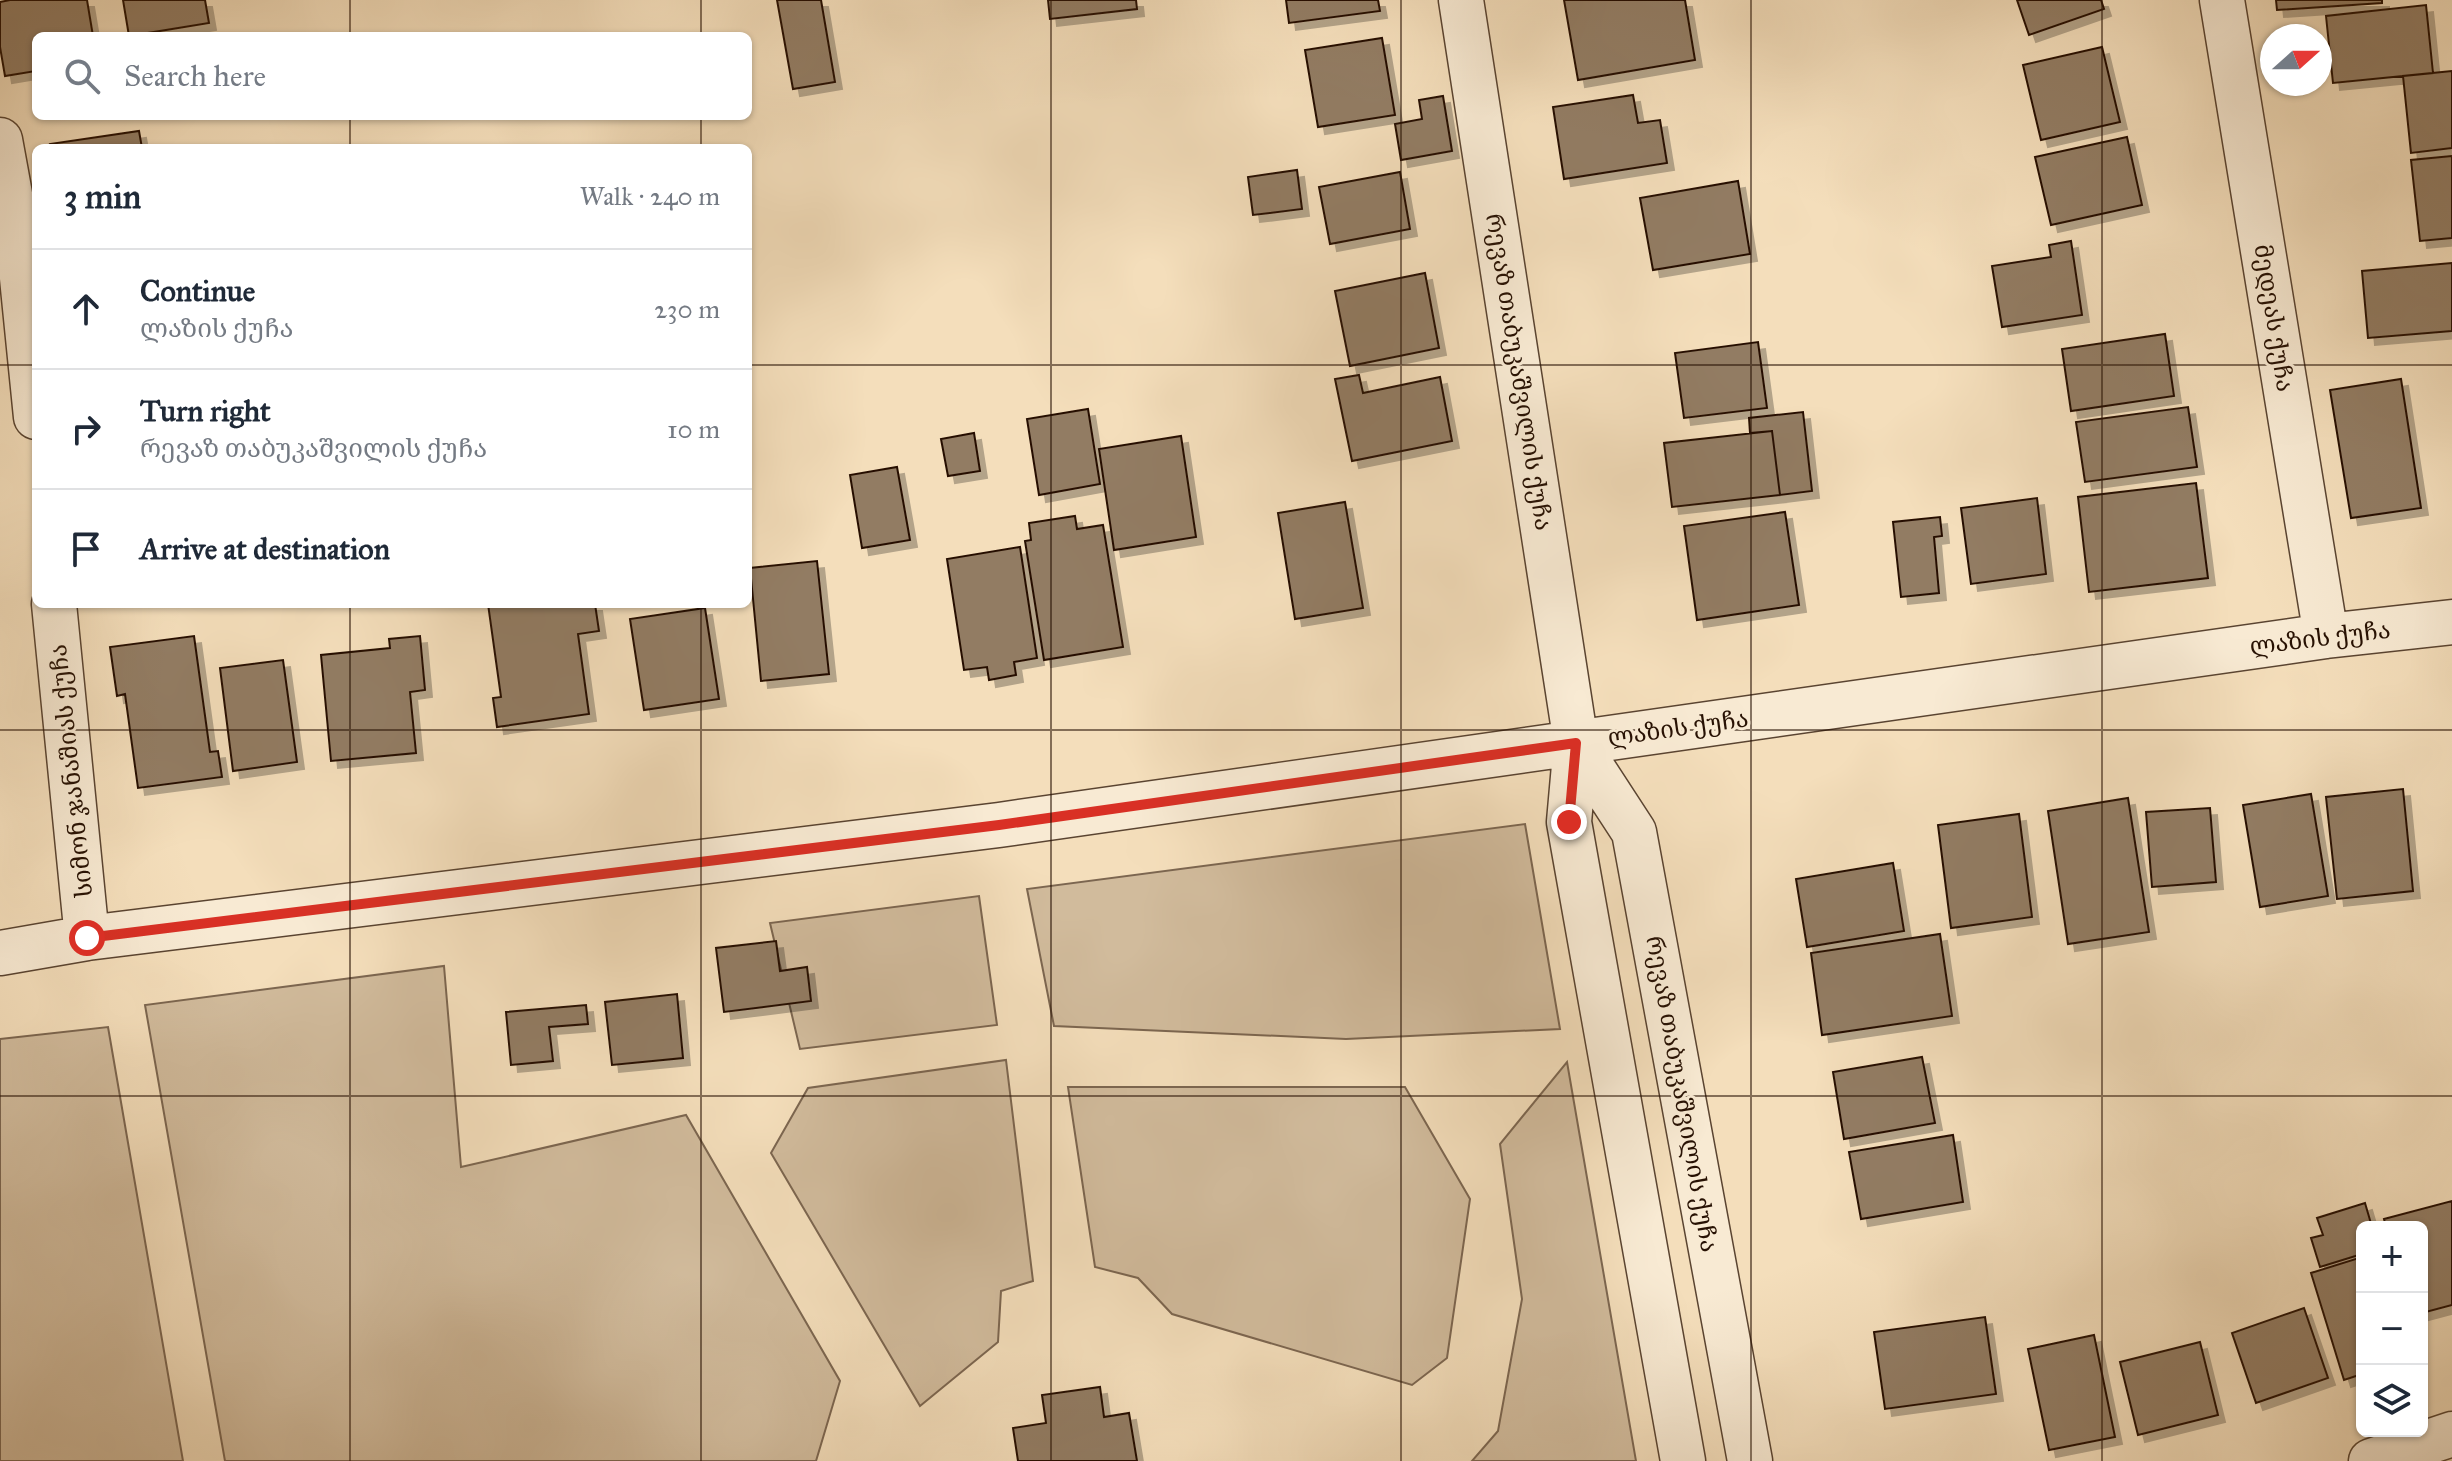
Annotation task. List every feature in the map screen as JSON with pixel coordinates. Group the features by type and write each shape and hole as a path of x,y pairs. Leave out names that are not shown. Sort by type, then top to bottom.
{"street":[{"name":"რევაზ თაბუკაშვილის ქუჩა","path":"1461,0 1576,743 1569,822 1683,1461"},
{"name":"მედეას ქუჩა","path":"2222,0 2326,636"},
{"path":"0,140 9,240 32,391"},
{"name":"სიმონ ჯანაშიას ქუჩა","path":"54,608 87,938"},
{"name":"ლაზის ქუჩა","path":"0,953 87,938 999,825 2326,636 2452,622"},
{"name":"რევაზ თაბუკაშვილის ქუჩა","path":"1576,743 1634,832 1750,1461"},
{"path":"2371,1461 2452,1434"}],"shaded area":[{"path":"1525,824 1560,1029 1346,1039 1054,1026 1027,889"},
{"path":"979,896 997,1025 800,1049 770,923"},
{"path":"444,966 461,1167 686,1115 840,1381 816,1461 225,1461 145,1005"},
{"path":"108,1027 183,1461 0,1461 0,1039"},
{"path":"1006,1060 1033,1281 1001,1291 998,1342 920,1406 771,1153 808,1088"},
{"path":"1567,1062 1636,1461 1472,1461 1498,1431 1522,1299 1500,1144"},
{"path":"1068,1087 1405,1087 1470,1199 1447,1358 1412,1385 1172,1314 1138,1278 1095,1267"}],"building":[{"path":"87,0 92,32 32,32 32,72 5,76 0,47 0,2"},
{"path":"123,0 205,0 209,23 154,32 128,32"},
{"path":"777,0 821,0 835,82 793,89"},
{"path":"1048,0 1136,0 1137,9 1050,19"},
{"path":"1286,0 1378,0 1380,11 1289,23"},
{"path":"1564,0 1685,0 1695,60 1578,80"},
{"path":"2017,0 2101,0 2104,9 2029,35"},
{"path":"2276,0 2382,0 2382,3 2277,10"},
{"path":"2426,5 2433,73 2333,83 2332,24 2327,24 2326,16"},
{"path":"1382,38 1395,115 1318,127 1305,50"},
{"path":"2102,47 2120,122 2041,140 2023,65"},
{"path":"2452,71 2452,148 2411,153 2403,76"},
{"path":"1633,95 1638,123 1660,120 1667,163 1564,179 1553,107"},
{"path":"1443,96 1452,151 1401,160 1395,124 1422,119 1419,100"},
{"path":"139,131 141,144 50,144"},
{"path":"2127,137 2142,205 2051,225 2035,157"},
{"path":"2452,156 2452,238 2420,241 2411,160"},
{"path":"1297,170 1302,209 1253,215 1248,177"},
{"path":"1400,172 1410,229 1330,244 1319,187"},
{"path":"1738,181 1750,254 1653,270 1640,198"},
{"path":"2071,241 2082,315 2002,327 1992,266 2051,257 2049,245"},
{"path":"2452,263 2452,331 2368,338 2362,271"},
{"path":"1425,273 1439,348 1350,366 1335,291"},
{"path":"2165,334 2174,396 2071,411 2062,349"},
{"path":"1758,342 1767,408 1684,418 1675,353"},
{"path":"1359,375 1363,393 1440,377 1452,441 1352,461 1335,379"},
{"path":"2401,379 2421,508 2351,518 2330,390"},
{"path":"2188,407 2197,467 2085,482 2076,422"},
{"path":"1088,409 1100,484 1039,495 1027,419"},
{"path":"1803,412 1812,491 1780,495 1772,431 1750,433 1749,418"},
{"path":"1772,431 1780,495 1672,507 1664,443"},
{"path":"974,433 980,471 948,476 941,439"},
{"path":"1181,436 1196,537 1114,550 1099,449"},
{"path":"897,467 910,540 862,548 850,475"},
{"path":"2196,483 2208,578 2089,592 2078,497"},
{"path":"2037,498 2046,574 1971,584 1961,508"},
{"path":"1345,502 1363,608 1295,619 1278,513"},
{"path":"1785,512 1799,605 1697,620 1684,526"},
{"path":"1075,516 1077,529 1103,525 1123,647 1044,660 1025,541 1031,540 1029,523"},
{"path":"1940,517 1942,536 1934,537 1939,593 1901,597 1893,522"},
{"path":"1020,547 1037,658 1014,662 1016,675 989,680 987,667 964,670 947,559"},
{"path":"817,561 829,674 761,681 752,568"},
{"path":"489,608 596,608 599,631 578,634 589,714 497,727 493,698 501,697"},
{"path":"705,608 719,699 644,710 630,619"},
{"path":"194,636 210,752 218,751 222,777 138,788 125,694 117,696 110,647"},
{"path":"420,636 425,690 410,692 416,753 331,761 321,655 390,648 389,639"},
{"path":"283,660 297,762 233,771 220,668"},
{"path":"2403,789 2413,891 2337,899 2326,797"},
{"path":"2311,794 2328,896 2260,907 2243,805"},
{"path":"2128,798 2149,932 2068,944 2048,811"},
{"path":"2210,808 2216,882 2152,887 2146,812"},
{"path":"2019,814 2032,917 1951,928 1938,825"},
{"path":"1893,863 1904,931 1807,947 1796,879"},
{"path":"1940,934 1952,1016 1822,1035 1811,953"},
{"path":"776,941 780,971 807,967 811,1001 724,1012 716,948"},
{"path":"677,994 683,1058 612,1065 605,1002"},
{"path":"586,1005 588,1024 549,1027 553,1061 511,1065 506,1012"},
{"path":"1922,1057 1935,1123 1844,1139 1833,1072"},
{"path":"1953,1135 1963,1202 1861,1219 1849,1152"},
{"path":"2452,1201 2452,1305 2428,1311 2428,1221 2384,1219"},
{"path":"2365,1203 2370,1221 2356,1221 2356,1256 2320,1267 2311,1238 2323,1235 2317,1218"},
{"path":"2356,1259 2356,1376 2344,1380 2311,1273"},
{"path":"2304,1308 2328,1378 2256,1403 2232,1333"},
{"path":"1985,1317 1996,1394 1885,1409 1874,1332"},
{"path":"2094,1335 2115,1437 2049,1450 2028,1349"},
{"path":"2200,1342 2218,1415 2138,1435 2120,1362"},
{"path":"1100,1387 1104,1417 1129,1413 1137,1461 1018,1461 1013,1428 1046,1423 1042,1395"}],"route":[{"path":"87,938 999,825 1576,743 1569,822"}]}
